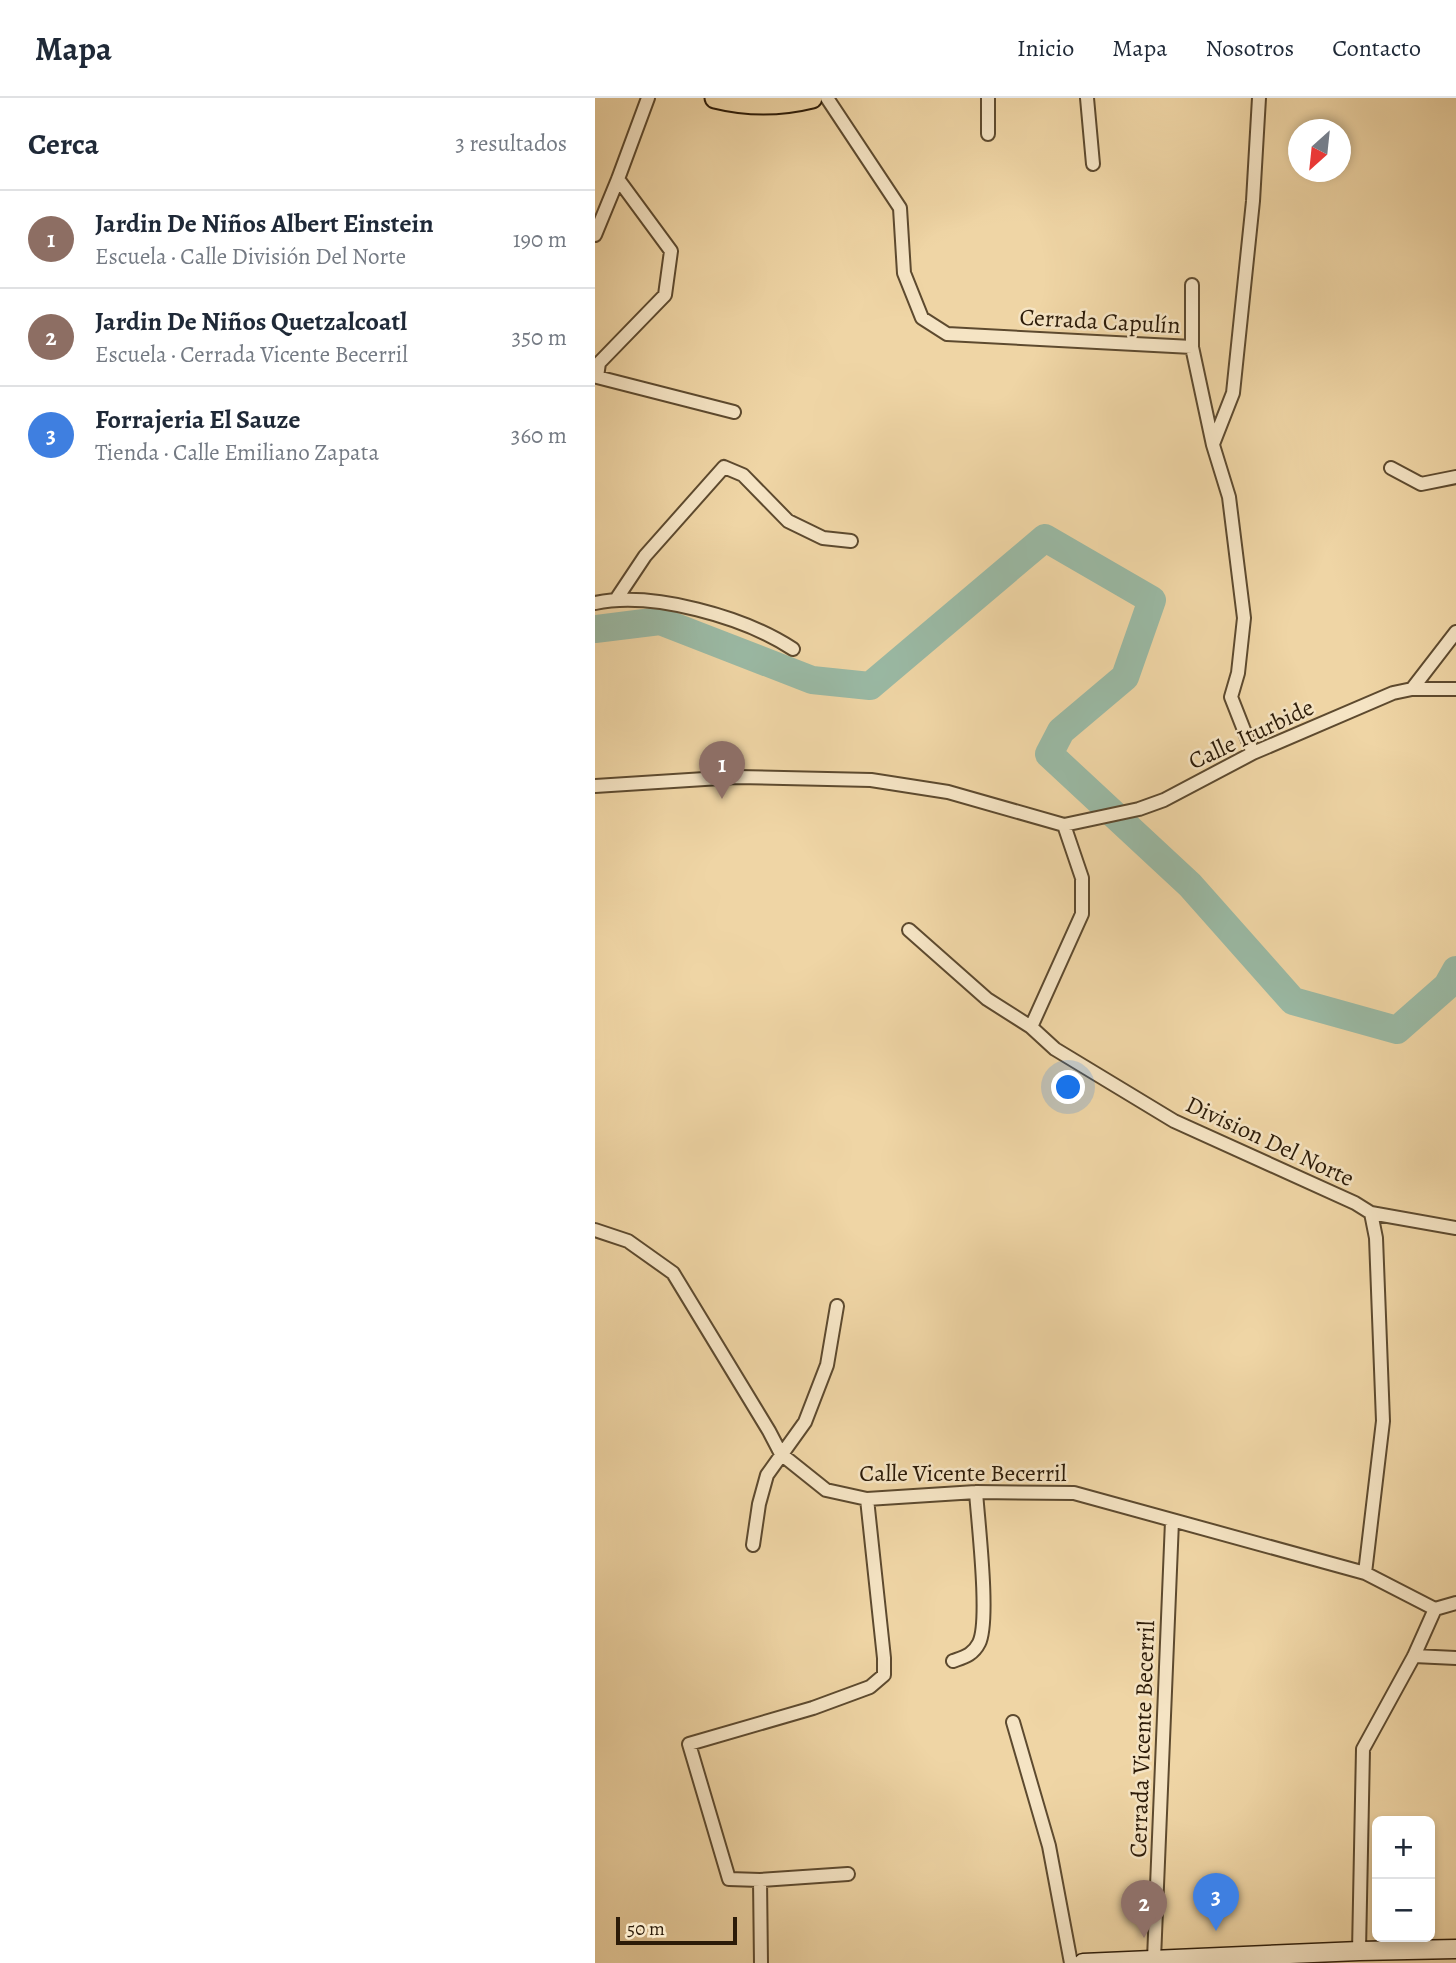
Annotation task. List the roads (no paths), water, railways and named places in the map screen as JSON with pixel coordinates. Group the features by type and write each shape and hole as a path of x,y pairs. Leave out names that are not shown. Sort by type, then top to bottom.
{"main road":[{"path":"715,98 753,104 775,104 812,98"},
{"path":"1083,1963 1154,1959 1211,1961 1359,1951 1456,1949"}],"street":[{"path":"595,235 648,98"},
{"name":"Cerrada Capulín","path":"827,98 900,208 904,273 922,318 947,334 1192,347 1213,445 1229,497 1244,618 1238,673 1231,697 1253,753"},
{"path":"988,98 988,134"},
{"path":"1087,98 1093,164"},
{"path":"1213,445 1233,393 1253,201 1259,98"},
{"path":"618,180 671,251 665,295 599,363 597,377 734,412"},
{"path":"1192,285 1192,347"},
{"path":"617,598 645,556 724,467 743,475 788,521 823,538 851,541"},
{"path":"1391,468 1421,484 1456,477"},
{"path":"595,603 617,598 660,603 728,617 771,635 793,649"},
{"path":"1412,688 1456,632"},
{"name":"Calle Iturbide","path":"1069,824 1139,809 1164,800 1253,753 1392,693 1412,688 1456,689"},
{"path":"595,786 736,778 871,780 947,792 1069,824 1082,878 1082,914 1031,1027"},
{"name":"Division Del Norte","path":"909,930 987,999 1031,1027 1055,1049 1174,1121 1356,1203 1371,1213 1375,1238 1383,1421 1365,1573"},
{"path":"1371,1213 1456,1228"},
{"name":"Calle Vicente Becerril","path":"595,1230 628,1241 673,1273 781,1454 826,1490 867,1499 976,1492 1074,1493 1365,1573"},
{"path":"753,1545 759,1504 767,1475 805,1422 827,1365 837,1306"},
{"path":"953,1661 970,1655 979,1642 982,1628 983,1598 976,1492"},
{"path":"848,1874 760,1880 729,1879 689,1744 813,1708 870,1687 884,1675 867,1499"},
{"name":"Cerrada Vicente Becerril","path":"1154,1959 1172,1521"},
{"path":"1365,1573 1435,1609 1456,1603"},
{"path":"1359,1951 1363,1749 1414,1656 1435,1609"},
{"path":"1414,1656 1456,1658"},
{"path":"1013,1722 1049,1846 1071,1963"},
{"path":"760,1880 761,1963"}],"waterway":[{"path":"595,629 660,621 812,680 870,686 1045,538 1152,600 1125,677 1061,731 1049,754 1190,885 1293,1001 1397,1030 1447,986 1456,970"}],"place":[{"name":"Jardin De Niños Albert Einstein","path":"722,799"},
{"name":"Forrajeria El Sauze","path":"1216,1931"},
{"name":"Jardin De Niños Quetzalcoatl","path":"1144,1938"}]}
